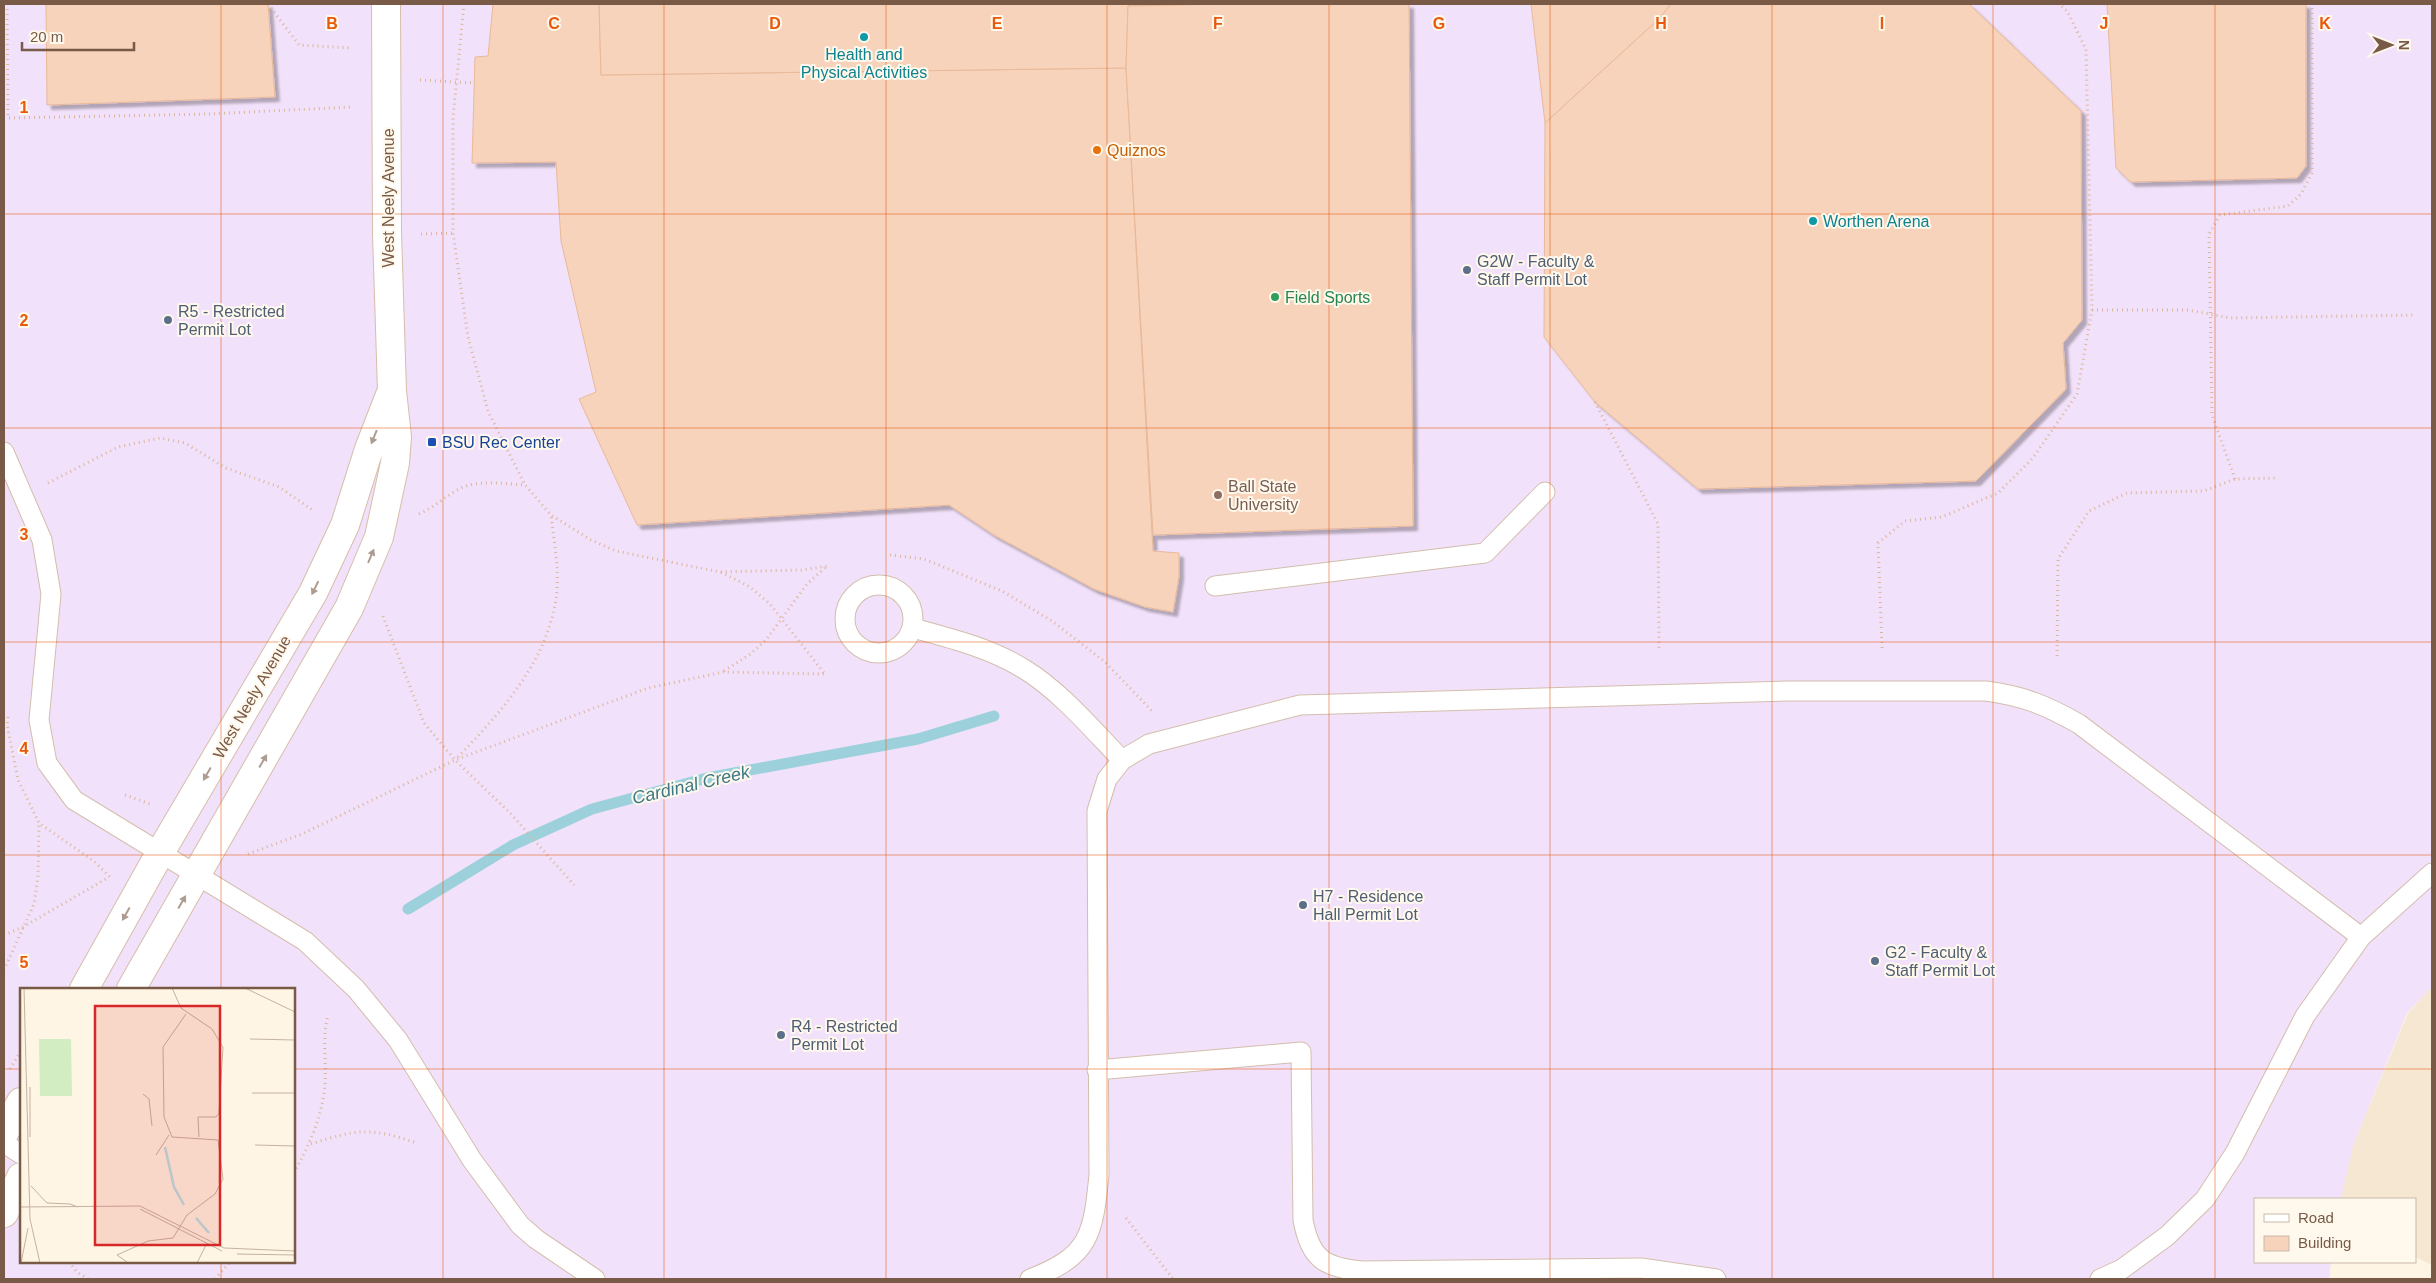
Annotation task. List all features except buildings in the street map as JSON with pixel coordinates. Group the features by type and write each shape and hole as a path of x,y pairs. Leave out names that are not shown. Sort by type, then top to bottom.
{"street":[{"name":"West Neely Avenue","path":"132,988 198,875 349,608 379,537 395,463 397,437 392,391 387,234 386,4"},
{"name":"West Neely Avenue","path":"85,988 160,853 313,593 345,525 369,449 392,391"},
{"path":"4,1133 20,1104"},
{"path":"4,1213 20,1179"}],"lane":[{"path":"4,452 23,492 42,540 51,594 39,720 47,762 74,800 305,941 356,989 398,1040 472,1160 520,1225 536,1239 595,1279"},
{"path":"1215,586 1485,552 1545,492"},
{"path":"913,628 970,644 1024,669 1067,704 1122,760"},
{"path":"1030,1279 1069,1260 1082,1247 1090,1231 1096,1206 1099,1175 1097,811 1107,779 1122,760 1149,744 1300,705 1787,691 1986,691 2017,696 2051,708 2079,724 2361,937"},
{"path":"2100,1279 2122,1269 2167,1236 2205,1199 2235,1153 2305,1016 2361,937 2432,873"},
{"path":"1097,1070 1301,1052 1303,1220 1307,1241 1316,1255 1327,1264 1344,1269 1362,1270 1641,1268 1716,1279"},
{"path":"4,1142 20,1153"}],"path":[{"path":"7,4 8,118 210,114 352,107"},
{"path":"268,4 299,45 352,48"},
{"path":"464,4 453,118 453,232 468,337 488,411 525,485 551,515 591,540 616,551 720,572 801,570 828,566 807,584 766,640 749,655 723,672"},
{"path":"1882,648 1878,544 1905,521 1942,517 1998,493 2033,458 2078,394 2092,310 2086,49 2068,12 2059,4"},
{"path":"2235,479 2212,415 2209,234 2220,215 2288,206 2302,194 2312,173 2312,4"},
{"path":"416,80 474,83"},
{"path":"420,234 453,232"},
{"path":"2092,310 2188,310 2230,318 2416,315"},
{"path":"1595,402 1658,524 1659,649"},
{"path":"23,492 52,482 118,447 160,438 184,443 226,468 279,487 321,516"},
{"path":"2057,656 2058,559 2089,511 2127,493 2204,491 2235,479 2276,478"},
{"path":"52,482 54,491"},
{"path":"418,515 438,505 460,488 485,483 525,485"},
{"path":"455,760 488,726 525,678 546,637 556,598 555,548 551,515"},
{"path":"890,555 924,559 1002,591 1052,621 1106,662 1150,710 1156,713"},
{"path":"246,855 302,834 455,760 648,688 723,672 825,674 770,604 750,588 720,572"},
{"path":"381,610 424,723 455,760 512,814 574,886"},
{"path":"120,793 153,805"},
{"path":"4,970 34,904 38,877 39,823"},
{"path":"4,935 23,927 110,877"},
{"path":"295,1170 310,1144 324,1093 326,1058 323,1033 328,1015"},
{"path":"4,1075 13,1066 20,1053"},
{"path":"310,1144 362,1130 387,1133 417,1143"},
{"path":"1126,1218 1173,1279"},
{"path":"70,1263 77,1272 88,1279"},
{"path":"216,1279 229,1263"}],"shaded area":[{"name":"Ball State University","path":"4,4 2432,4 2432,987 2407,1013 2353,1146 2341,1198 2254,1198 2254,1263 2331,1263 2329,1279 4,1279"},
{"path":"2432,987 2432,1265 2416,1257 2416,1198 2341,1198 2353,1146 2408,1013"}],"waterway":[{"name":"Cardinal Creek","path":"408,909 513,845 592,809 707,778 918,739 994,716"}],"place":[{"name":"Health and Physical Activities","path":"864,37"},
{"name":"Quiznos","path":"1097,150"},
{"name":"Worthen Arena","path":"1813,221"},
{"name":"G2W - Faculty & Staff Permit Lot","path":"1467,270"},
{"name":"Field Sports","path":"1275,297"},
{"name":"R5 - Restricted Permit Lot","path":"168,320"},
{"name":"BSU Rec Center","path":"432,442"},
{"name":"Ball State University","path":"1218,495"},
{"name":"H7 - Residence Hall Permit Lot","path":"1303,905"},
{"name":"G2 - Faculty & Staff Permit Lot","path":"1875,961"},
{"name":"R4 - Restricted Permit Lot","path":"781,1035"}]}
